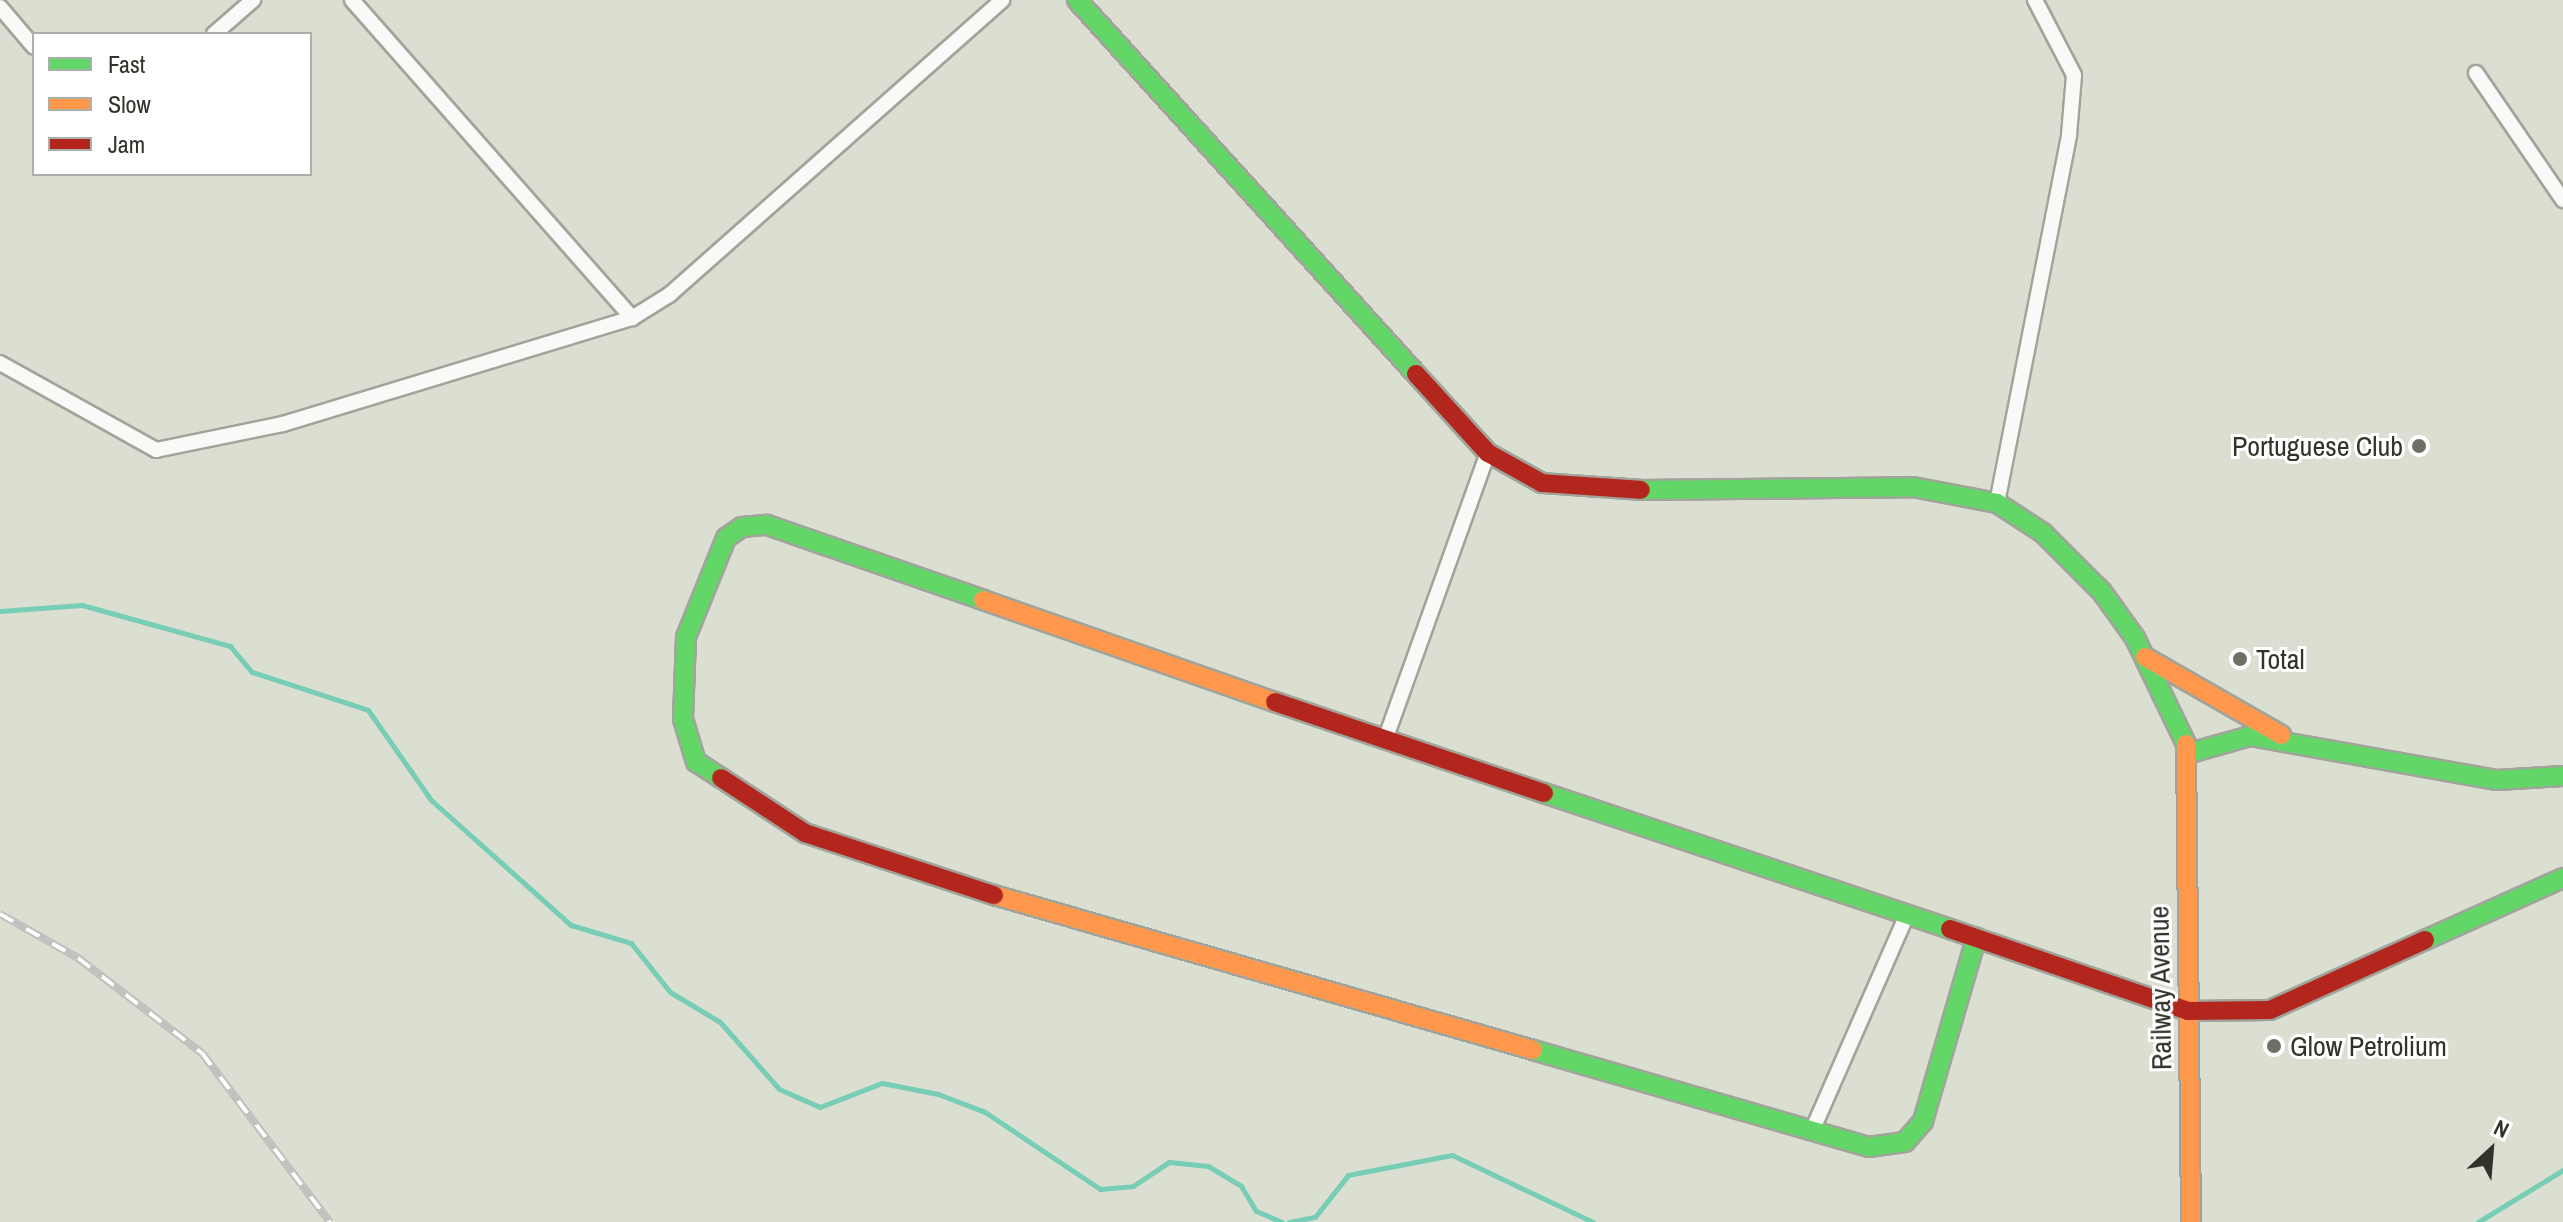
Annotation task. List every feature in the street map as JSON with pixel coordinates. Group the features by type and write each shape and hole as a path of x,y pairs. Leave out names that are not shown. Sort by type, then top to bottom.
{"street":[{"path":"216,32 253,0"},
{"path":"352,0 632,318"},
{"path":"0,363 156,450 298,420 632,318 669,295 1002,0"},
{"path":"1077,0 1488,453 1542,483 1595,491 1913,487 1997,503 2043,533 2102,592 2145,657 2190,753 2250,736 2294,741 2497,780 2563,776"},
{"path":"1997,503 2074,75 2035,0"},
{"path":"0,7 32,45"},
{"path":"2476,73 2563,200"},
{"path":"1385,740 1488,453"},
{"path":"1976,938 1931,1099 1905,1142 1869,1147 891,865 805,833 696,762 680,677 686,637 726,538 742,527 767,525 1385,740 1976,938 2188,1011 2270,1010 2563,878"},
{"path":"2145,657 2294,741"},
{"name":"Railway Avenue","path":"2190,753 2188,1011 2191,1222"},
{"path":"1812,1131 1907,915"}],"waterway":[{"path":"0,611 82,605 230,646 252,672 368,710 431,800 571,925 631,943 670,992 720,1022 779,1089 820,1107 882,1083 938,1094 985,1112 1100,1189 1133,1186 1169,1162 1208,1166 1241,1186 1256,1211 1282,1222"},
{"path":"1289,1222 1315,1217 1348,1175 1452,1155 1593,1222"},
{"path":"2478,1222 2563,1170"}],"railway":[{"path":"0,914 78,958 202,1053 330,1222"}],"traffic: fast":[{"path":"1077,0 1416,374"},
{"path":"1641,490 1913,487 1997,503 2043,533 2102,592 2135,638 2186,744"},
{"path":"721,778 696,762 683,719 686,637 726,538 742,527 767,525 983,600"},
{"path":"2190,753 2250,736 2497,780 2563,776"},
{"path":"1544,793 1950,929"},
{"path":"2425,940 2563,878"},
{"path":"1533,1050 1869,1147 1905,1142 1923,1121 1976,938"}],"traffic: slow":[{"path":"983,600 1275,702"},
{"path":"2145,657 2281,735"},
{"path":"2186,744 2191,1222"},
{"path":"994,895 1533,1050"}],"traffic: jam":[{"path":"1416,374 1488,453 1542,483 1641,490"},
{"path":"1275,702 1544,793"},
{"path":"721,778 805,833 994,895"},
{"path":"1950,929 2188,1011 2270,1010 2425,940"}],"place":[{"name":"Portuguese Club","path":"2419,446"},
{"name":"Total","path":"2240,659"},
{"name":"Glow Petrolium","path":"2274,1046"}]}
